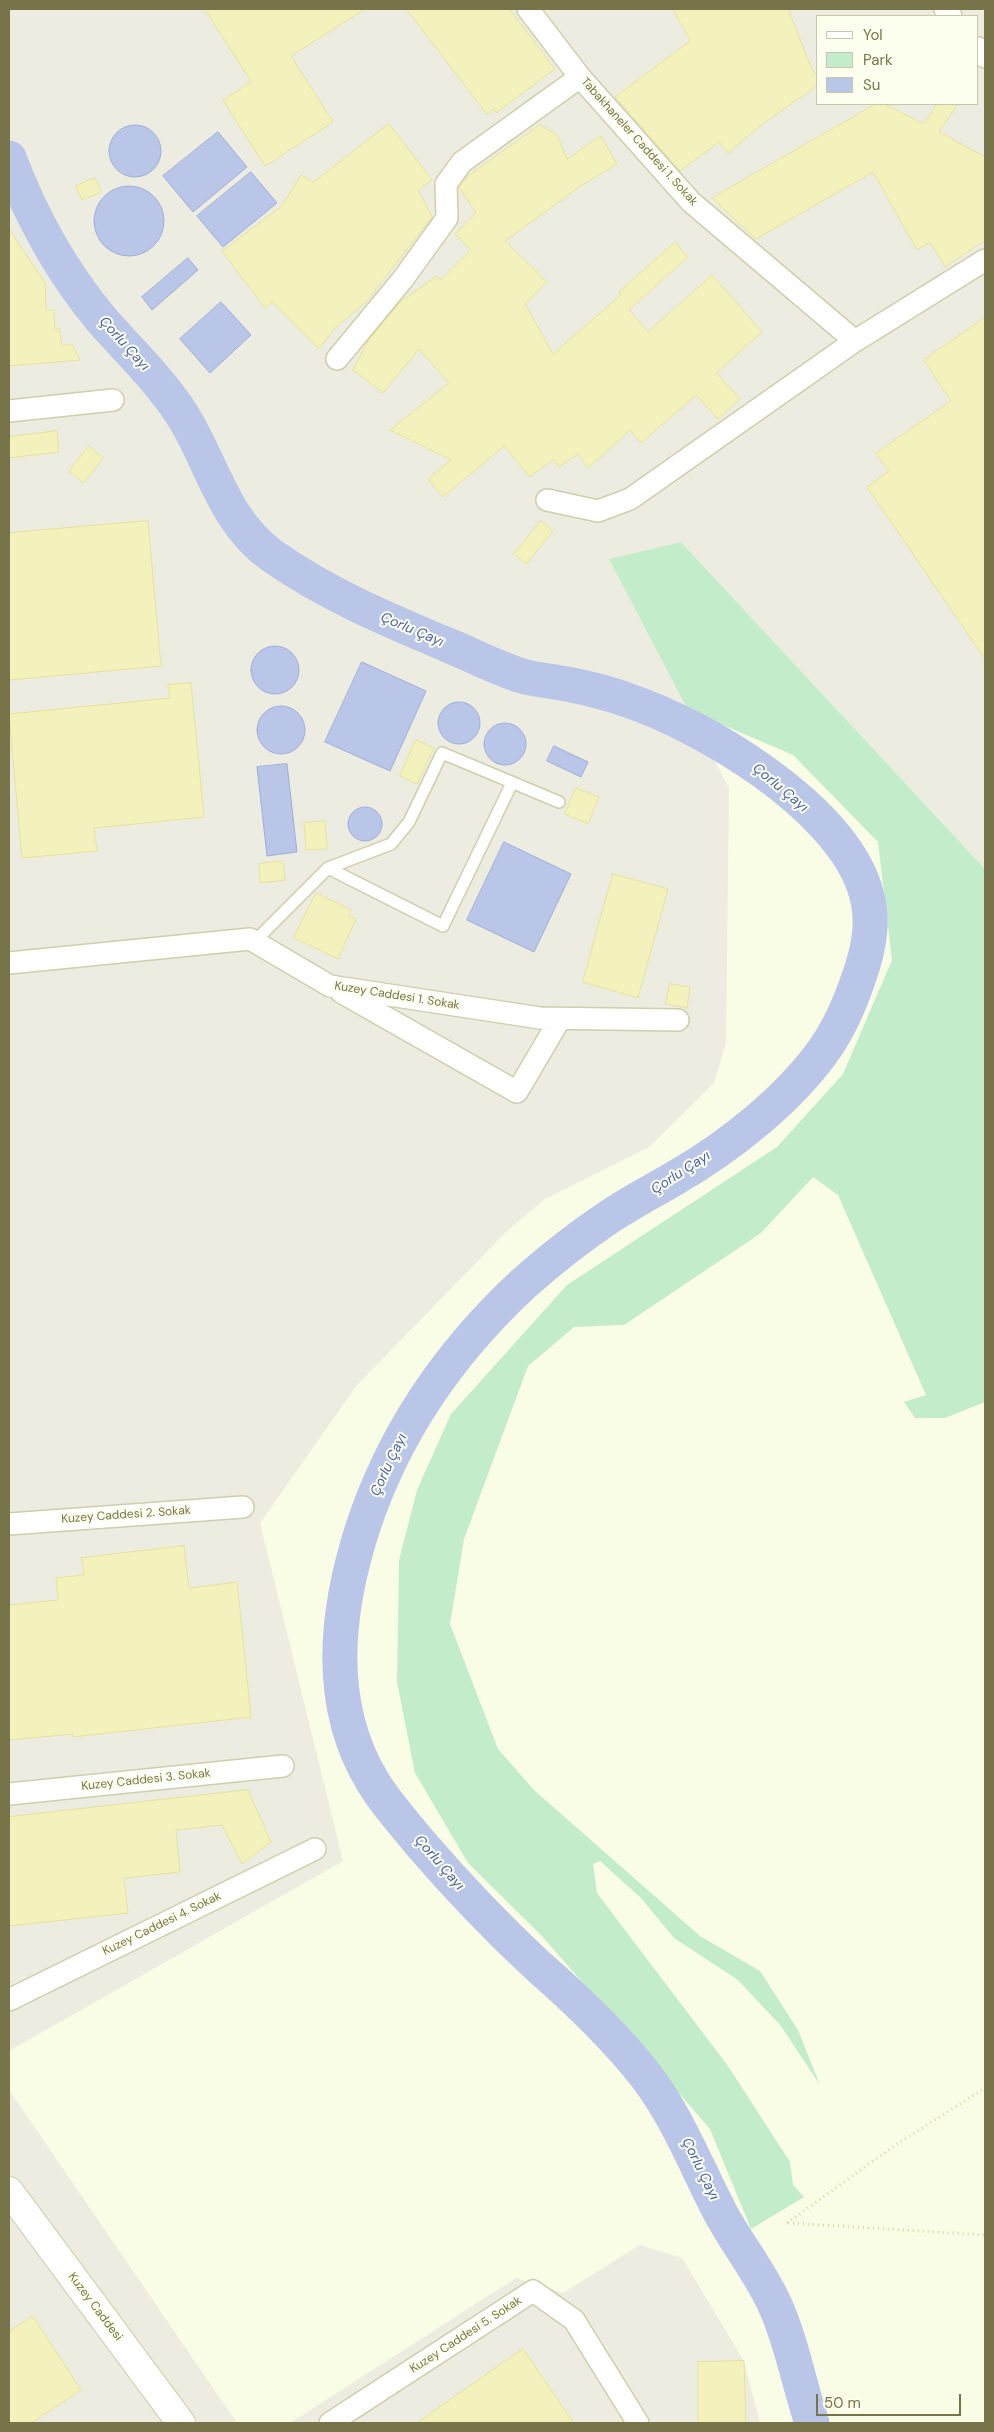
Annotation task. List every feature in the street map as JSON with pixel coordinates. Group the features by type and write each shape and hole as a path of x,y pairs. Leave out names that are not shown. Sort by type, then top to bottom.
{"street":[{"name":"Tabakhaneler Caddesi 1. Sokak","path":"528,9 580,77 691,202 855,341"},
{"path":"337,359 403,279 447,218 446,184 462,162 580,77"},
{"path":"547,500 598,511 630,499 855,341 985,260"},
{"path":"9,410 113,400"},
{"path":"9,963 250,939 255,941"},
{"name":"Kuzey Caddesi 1. Sokak","path":"255,941 330,986 540,1018 678,1020"},
{"path":"330,986 517,1092 560,1019"},
{"name":"Kuzey Caddesi 2. Sokak","path":"9,1524 243,1507"},
{"name":"Kuzey Caddesi 3. Sokak","path":"9,1794 283,1766"},
{"name":"Kuzey Caddesi 4. Sokak","path":"9,2000 315,1849"},
{"name":"Kuzey Caddesi","path":"9,2192 181,2423"},
{"name":"Kuzey Caddesi 5. Sokak","path":"330,2423 533,2291 574,2320 638,2423"}],"lane":[{"path":"255,941 328,868 390,844 409,822 442,753 559,802"},
{"path":"328,868 443,926 512,783"}],"path":[{"path":"985,2088 894,2146 787,2223 985,2235"}],"shaded area":[{"path":"9,9 985,9 985,869 681,542 610,559 729,788 726,1043 714,1083 649,1147 545,1199 508,1230 357,1385 260,1523 343,1861 9,2051"},
{"path":"9,2090 237,2423 9,2423"},
{"path":"640,2245 682,2258 744,2361 760,2423 290,2423 516,2278 563,2293"}],"green space":[{"path":"681,542 985,869 985,1402 945,1418 915,1418 904,1402 926,1395 838,1195 813,1177 761,1233 624,1325 574,1327 528,1366 464,1539 450,1624 498,1749 534,1790 700,1936 760,1971 798,2030 820,2085 781,2026 738,1980 674,1938 641,1898 600,1861 593,1864 597,1893 728,2066 790,2162 793,2185 804,2197 751,2229 710,2129 542,1936 468,1863 415,1773 397,1682 399,1560 417,1490 451,1414 567,1285 777,1147 843,1074 892,960 878,842 793,755 688,710 609,559"}],"water":[{"path":"135,125 145,127 153,133 159,141 161,151 159,161 153,169 145,175 135,177 125,175 117,169 111,161 109,151 111,141 117,133 125,127"},
{"path":"218,132 247,167 193,212 163,176"},
{"path":"251,172 277,203 223,247 197,216"},
{"path":"129,186 142,189 154,196 161,208 164,221 161,234 154,246 142,253 129,256 116,253 104,246 97,234 94,221 97,208 104,196 116,189"},
{"path":"188,258 198,270 152,310 142,297"},
{"path":"221,302 251,335 210,373 180,339"},
{"path":"275,646 284,648 292,653 297,661 299,670 297,679 292,687 284,692 275,694 266,692 258,687 253,679 251,670 253,661 258,653 266,648"},
{"path":"362,662 426,691 390,771 325,742"},
{"path":"459,702 474,708 480,723 474,738 459,744 444,738 438,723 444,708"},
{"path":"281,706 290,708 298,713 303,721 305,730 303,739 298,747 290,752 281,754 272,752 264,747 259,739 257,730 259,721 264,713 272,708"},
{"path":"505,723 520,729 526,744 520,759 505,765 490,759 484,744 490,729"},
{"path":"554,746 588,762 581,777 547,761"},
{"path":"287,764 297,852 267,856 257,767"},
{"path":"365,807 377,812 382,824 377,836 365,841 353,836 348,824 353,812"},
{"path":"504,842 571,874 534,952 467,920"}],"building":[{"path":"205,9 365,9 291,56 333,122 265,166 223,100 251,82"},
{"path":"407,9 509,9 555,69 496,113 493,109 487,114"},
{"path":"673,9 788,9 813,72 816,73 816,86 761,125 728,153 719,142 680,171 615,97 690,41"},
{"path":"874,105 887,105 924,124 936,105 957,105 939,132 985,157 985,240 945,267 930,242 917,250 873,172 756,239 712,198"},
{"path":"389,124 432,180 418,190 432,217 365,303 336,327 319,349 272,302 265,308 222,251 282,206 301,175 313,182"},
{"path":"540,125 557,135 567,159 601,136 617,164 582,185 505,241 547,282 525,304 553,354 621,295 619,292 675,242 688,257 629,310 648,332 712,275 762,332 716,373 740,399 718,419 696,395 641,443 630,430 588,468 578,454 559,467 553,459 530,477 504,446 443,497 428,479 451,460 390,430 449,383 419,349 383,393 353,370 368,341 400,302 437,276 441,280 471,250 455,234 476,213 459,187 468,176"},
{"path":"95,178 101,192 82,200 76,186"},
{"path":"9,229 45,283 46,310 54,310 55,329 59,328 62,345 72,345 80,360 9,366"},
{"path":"985,318 985,659 867,487 889,471 876,453 951,401 924,360"},
{"path":"57,431 59,452 9,458 9,437"},
{"path":"89,446 103,458 84,483 69,471"},
{"path":"148,521 161,666 9,680 9,533"},
{"path":"541,521 553,531 526,564 514,554"},
{"path":"191,683 204,817 94,828 97,851 22,858 9,714 170,698 168,685"},
{"path":"416,740 434,748 417,784 400,776"},
{"path":"576,788 599,797 588,824 565,814"},
{"path":"325,821 327,849 306,850 304,823"},
{"path":"283,861 285,880 260,883 259,864"},
{"path":"613,874 668,889 638,998 583,982"},
{"path":"316,893 351,910 348,916 356,919 338,959 294,938"},
{"path":"670,984 690,987 687,1008 666,1004"},
{"path":"184,1546 189,1588 237,1582 251,1717 73,1737 73,1734 9,1740 9,1605 58,1600 56,1578 84,1575 82,1558"},
{"path":"248,1790 271,1842 242,1864 222,1825 176,1830 180,1872 124,1878 128,1913 9,1926 9,1817"},
{"path":"33,2316 81,2390 31,2423 9,2423 9,2332"},
{"path":"523,2349 574,2423 417,2423"},
{"path":"744,2361 746,2423 698,2423 698,2362"}],"waterway":[{"name":"Çorlu Çayı","path":"9,158 37,222 60,262 86,301 172,400 192,431 229,507 254,541 271,555 313,582 404,626 522,676 598,691 627,700 658,712 729,749 764,772 797,798 826,826 849,856 864,886 869,909 870,932 863,966 841,1022 812,1066 777,1103 716,1152 696,1166 609,1217 533,1275 472,1337 428,1395 408,1426 391,1459 363,1527 346,1591 340,1656 342,1689 347,1721 358,1752 373,1782 384,1798 420,1843 477,1906 522,1951 581,2005 621,2046 646,2076 668,2108 720,2212 775,2305 786,2334 812,2423"}]}
